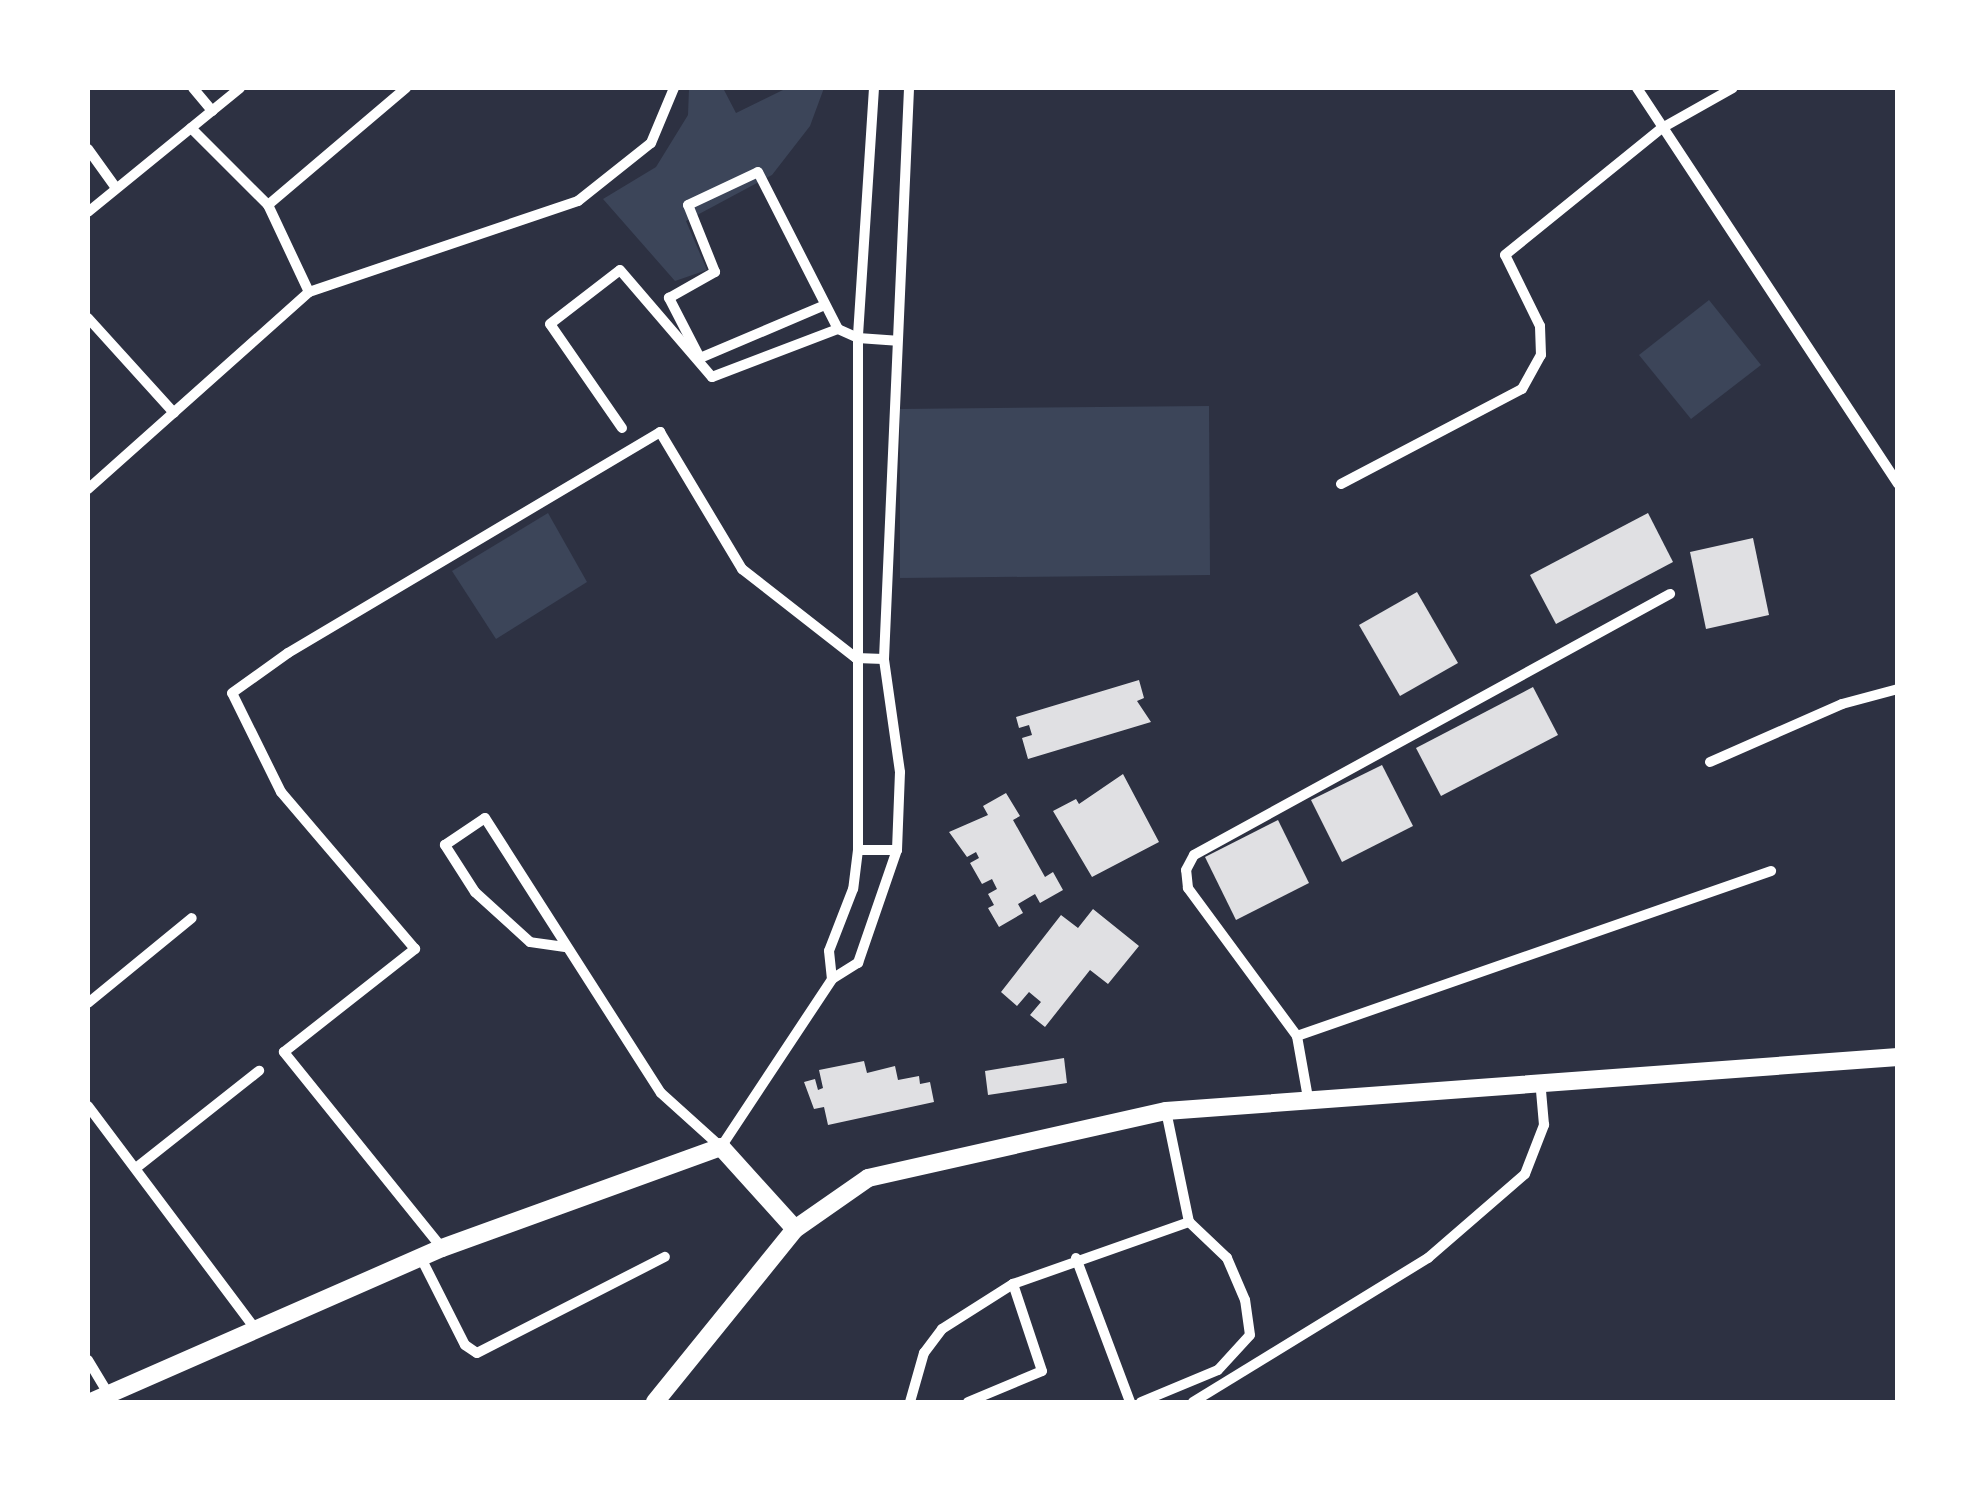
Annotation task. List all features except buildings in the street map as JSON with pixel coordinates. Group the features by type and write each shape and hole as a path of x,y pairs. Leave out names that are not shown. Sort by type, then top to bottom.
{"street":[{"path":"194,88 212,111"},
{"path":"88,212 240,88"},
{"path":"268,206 406,88"},
{"path":"88,489 309,292 578,201 651,143 674,88"},
{"path":"832,978 829,951 853,889 858,850 858,338 874,88"},
{"path":"88,1360 100,1399 442,1248 722,1147 832,978 858,963 898,850 900,772 884,659 909,88"},
{"path":"1637,88 1898,484"},
{"path":"1341,484 1522,389 1541,355 1540,326 1505,255 1662,128 1734,88"},
{"path":"191,128 268,206 309,292"},
{"path":"88,148 116,188"},
{"path":"825,305 700,358 669,298 714,272 688,205 758,172 838,329 858,338 898,340"},
{"path":"622,428 550,324 610,275 631,276 712,377 838,329"},
{"path":"88,318 174,413"},
{"path":"442,1248 284,1052 415,949 281,792 232,693 288,653 660,432 742,569 856,658 884,659"},
{"path":"1308,1098 1297,1036 1188,888 1186,870 1194,855 1670,594"},
{"path":"1710,762 1842,704 1898,689"},
{"path":"565,946 530,942 475,892 445,844 485,818 660,1093 722,1147 796,1229"},
{"path":"858,850 898,850"},
{"path":"1297,1036 1771,871"},
{"path":"88,1003 192,918"},
{"path":"655,1402 796,1229 868,1178 1166,1111 1898,1057"},
{"path":"136,1168 259,1071"},
{"path":"1193,1402 1428,1258 1525,1174 1544,1125 1541,1086"},
{"path":"88,1106 257,1331"},
{"path":"1141,1402 1218,1370 1250,1335 1245,1300 1227,1258 1189,1222 1166,1111"},
{"path":"910,1402 924,1353 942,1329 1014,1284 1076,1258 1189,1222"},
{"path":"422,1260 466,1345 477,1352 665,1258"},
{"path":"1076,1258 1130,1402"},
{"path":"968,1402 1042,1371 1014,1284"}],"shaded area":[{"path":"689,88 723,88 736,113 787,88 824,88 810,126 772,175 686,221 707,270 675,281 603,199 656,167 688,115"},
{"path":"1709,300 1761,365 1691,419 1639,355"},
{"path":"1209,406 1210,575 900,578 900,409"},
{"path":"548,513 587,582 496,639 452,571"}]}
